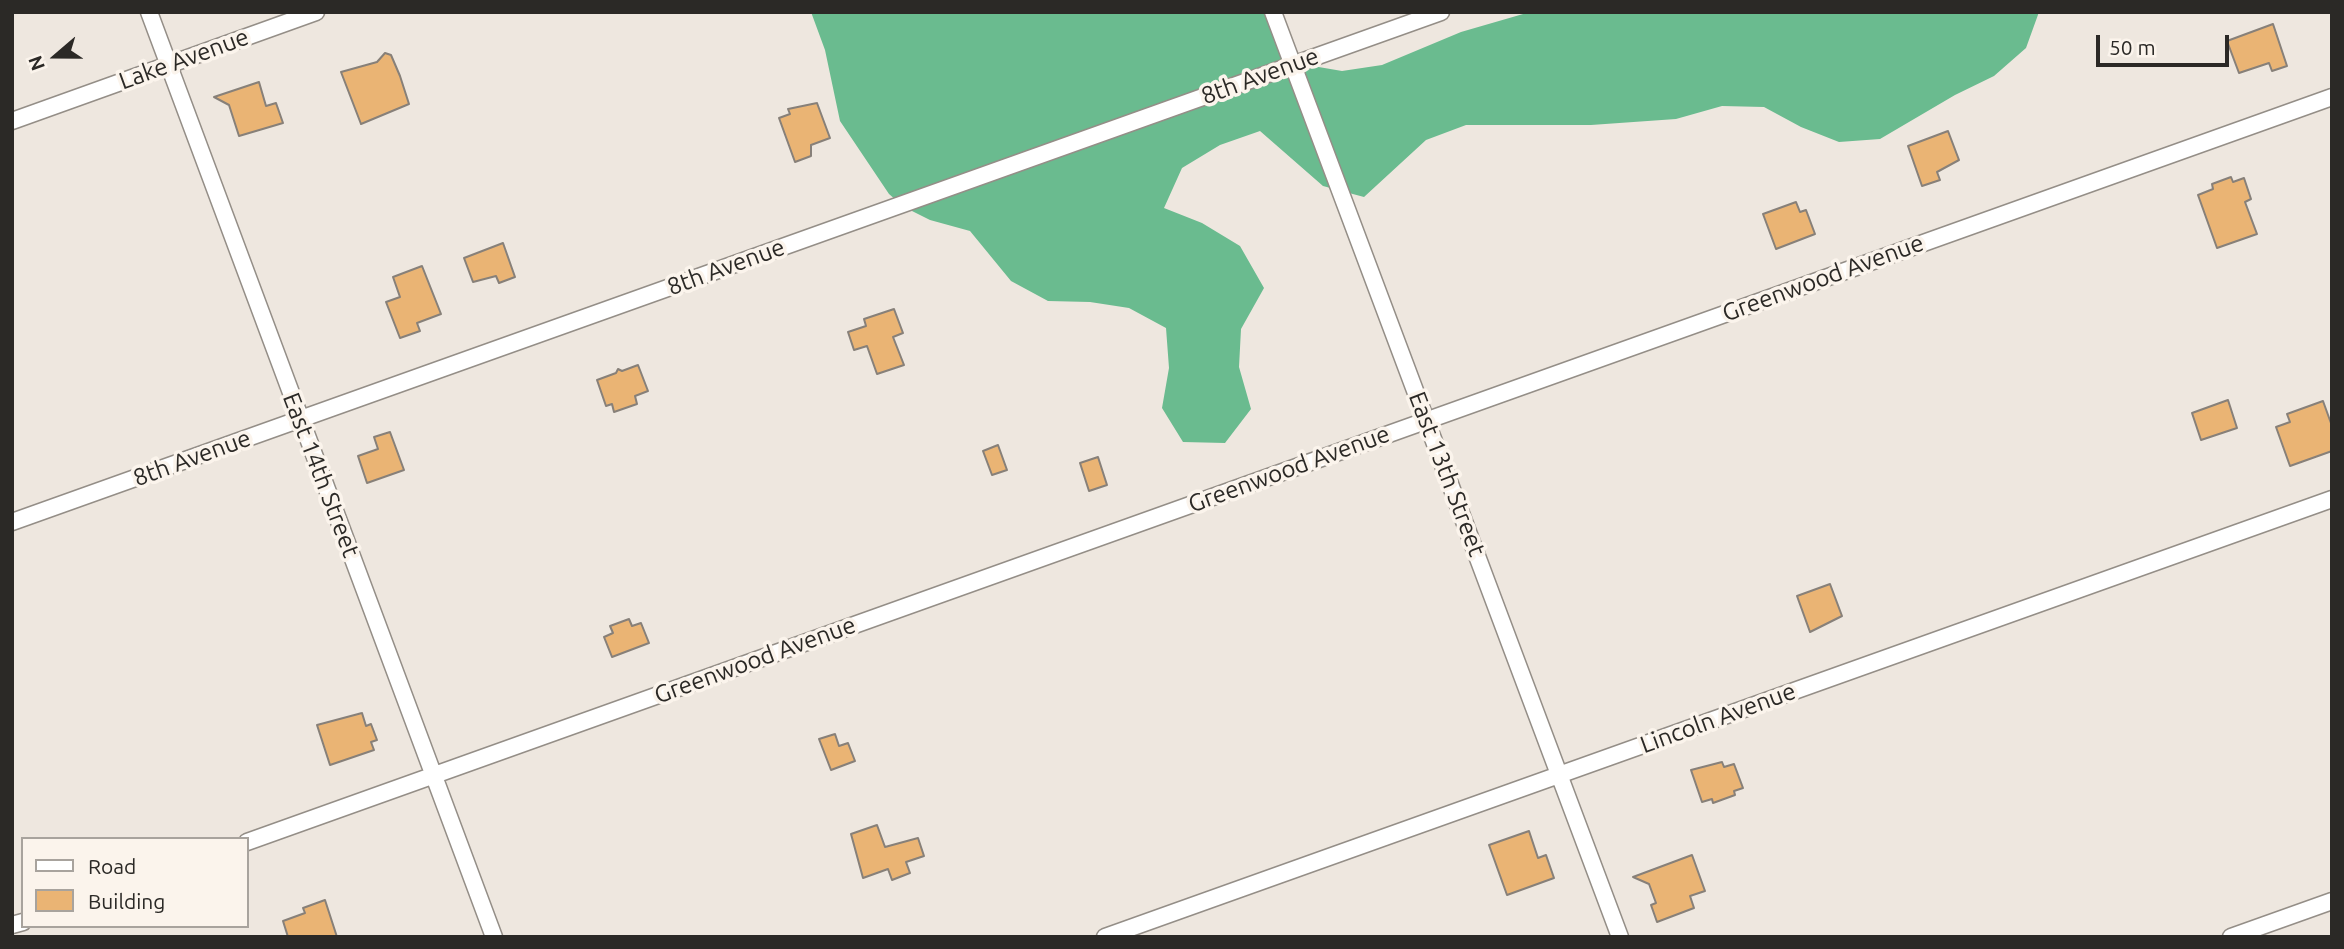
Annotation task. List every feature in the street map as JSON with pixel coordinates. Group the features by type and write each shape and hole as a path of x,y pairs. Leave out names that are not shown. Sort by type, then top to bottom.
{"street":[{"name":"East 14th Street","path":"149,12 494,937"},
{"name":"Lake Avenue","path":"12,121 316,12"},
{"name":"East 13th Street","path":"1273,12 1620,937"},
{"name":"8th Avenue","path":"12,522 1441,12"},
{"name":"Greenwood Avenue","path":"248,842 2332,97"},
{"name":"Lincoln Avenue","path":"1105,937 2332,499"},
{"path":"2231,937 2332,901"}],"green space":[{"path":"811,12 1280,12 1301,64 1342,71 1382,65 1461,32 1530,12 2039,12 2026,48 1994,76 1955,95 1880,139 1839,142 1801,127 1764,107 1722,106 1676,119 1591,125 1466,125 1426,140 1364,197 1323,186 1260,131 1220,145 1182,168 1164,208 1202,223 1240,246 1264,288 1241,329 1239,367 1251,409 1225,443 1183,442 1162,408 1169,368 1166,328 1129,308 1090,302 1048,301 1011,281 970,231 930,220 904,207 889,194 840,121 825,50"}],"building":[{"path":"2273,24 2287,66 2272,71 2269,63 2239,73 2227,41"},
{"path":"385,53 391,55 409,104 361,124 341,72 377,62"},
{"path":"259,82 266,106 276,103 283,123 239,136 229,105 214,97"},
{"path":"817,103 830,138 811,145 811,156 795,162 779,118 790,114 788,109"},
{"path":"1948,131 1959,160 1937,172 1940,180 1922,186 1908,146"},
{"path":"2231,177 2233,182 2244,178 2251,199 2245,202 2257,234 2217,248 2198,195 2213,189 2212,184"},
{"path":"1796,202 1800,212 1806,210 1815,234 1776,249 1763,214"},
{"path":"503,243 515,277 499,283 496,276 473,282 464,258"},
{"path":"422,266 441,314 417,323 420,331 400,338 386,302 400,297 393,277"},
{"path":"894,309 903,333 893,337 904,365 877,374 867,346 854,350 848,332 866,326 864,319"},
{"path":"638,365 648,391 635,396 637,404 614,412 612,404 606,406 597,380 616,373 618,369 622,371"},
{"path":"2228,400 2237,428 2201,440 2192,413"},
{"path":"2323,401 2332,426 2332,451 2290,466 2276,427 2290,422 2287,414"},
{"path":"390,432 404,470 367,483 358,456 378,449 374,437"},
{"path":"998,445 1007,470 992,475 983,451"},
{"path":"1098,457 1107,485 1089,491 1080,463"},
{"path":"1830,584 1842,616 1810,632 1797,596"},
{"path":"629,619 632,626 641,623 649,643 612,657 604,637 613,633 610,626"},
{"path":"362,713 366,726 371,724 377,740 371,742 374,750 330,765 317,725"},
{"path":"835,734 839,746 848,743 855,761 831,770 819,739"},
{"path":"1722,762 1724,767 1734,764 1743,788 1734,791 1735,795 1713,803 1712,799 1702,802 1691,770"},
{"path":"877,825 885,847 918,838 924,856 906,862 910,873 892,880 888,869 863,878 851,834"},
{"path":"1529,831 1538,858 1546,855 1554,878 1507,895 1489,845"},
{"path":"1692,855 1705,891 1690,896 1694,908 1657,922 1651,905 1656,903 1649,884 1633,877"},
{"path":"325,900 337,937 288,937 283,921 305,913 303,908"}]}
